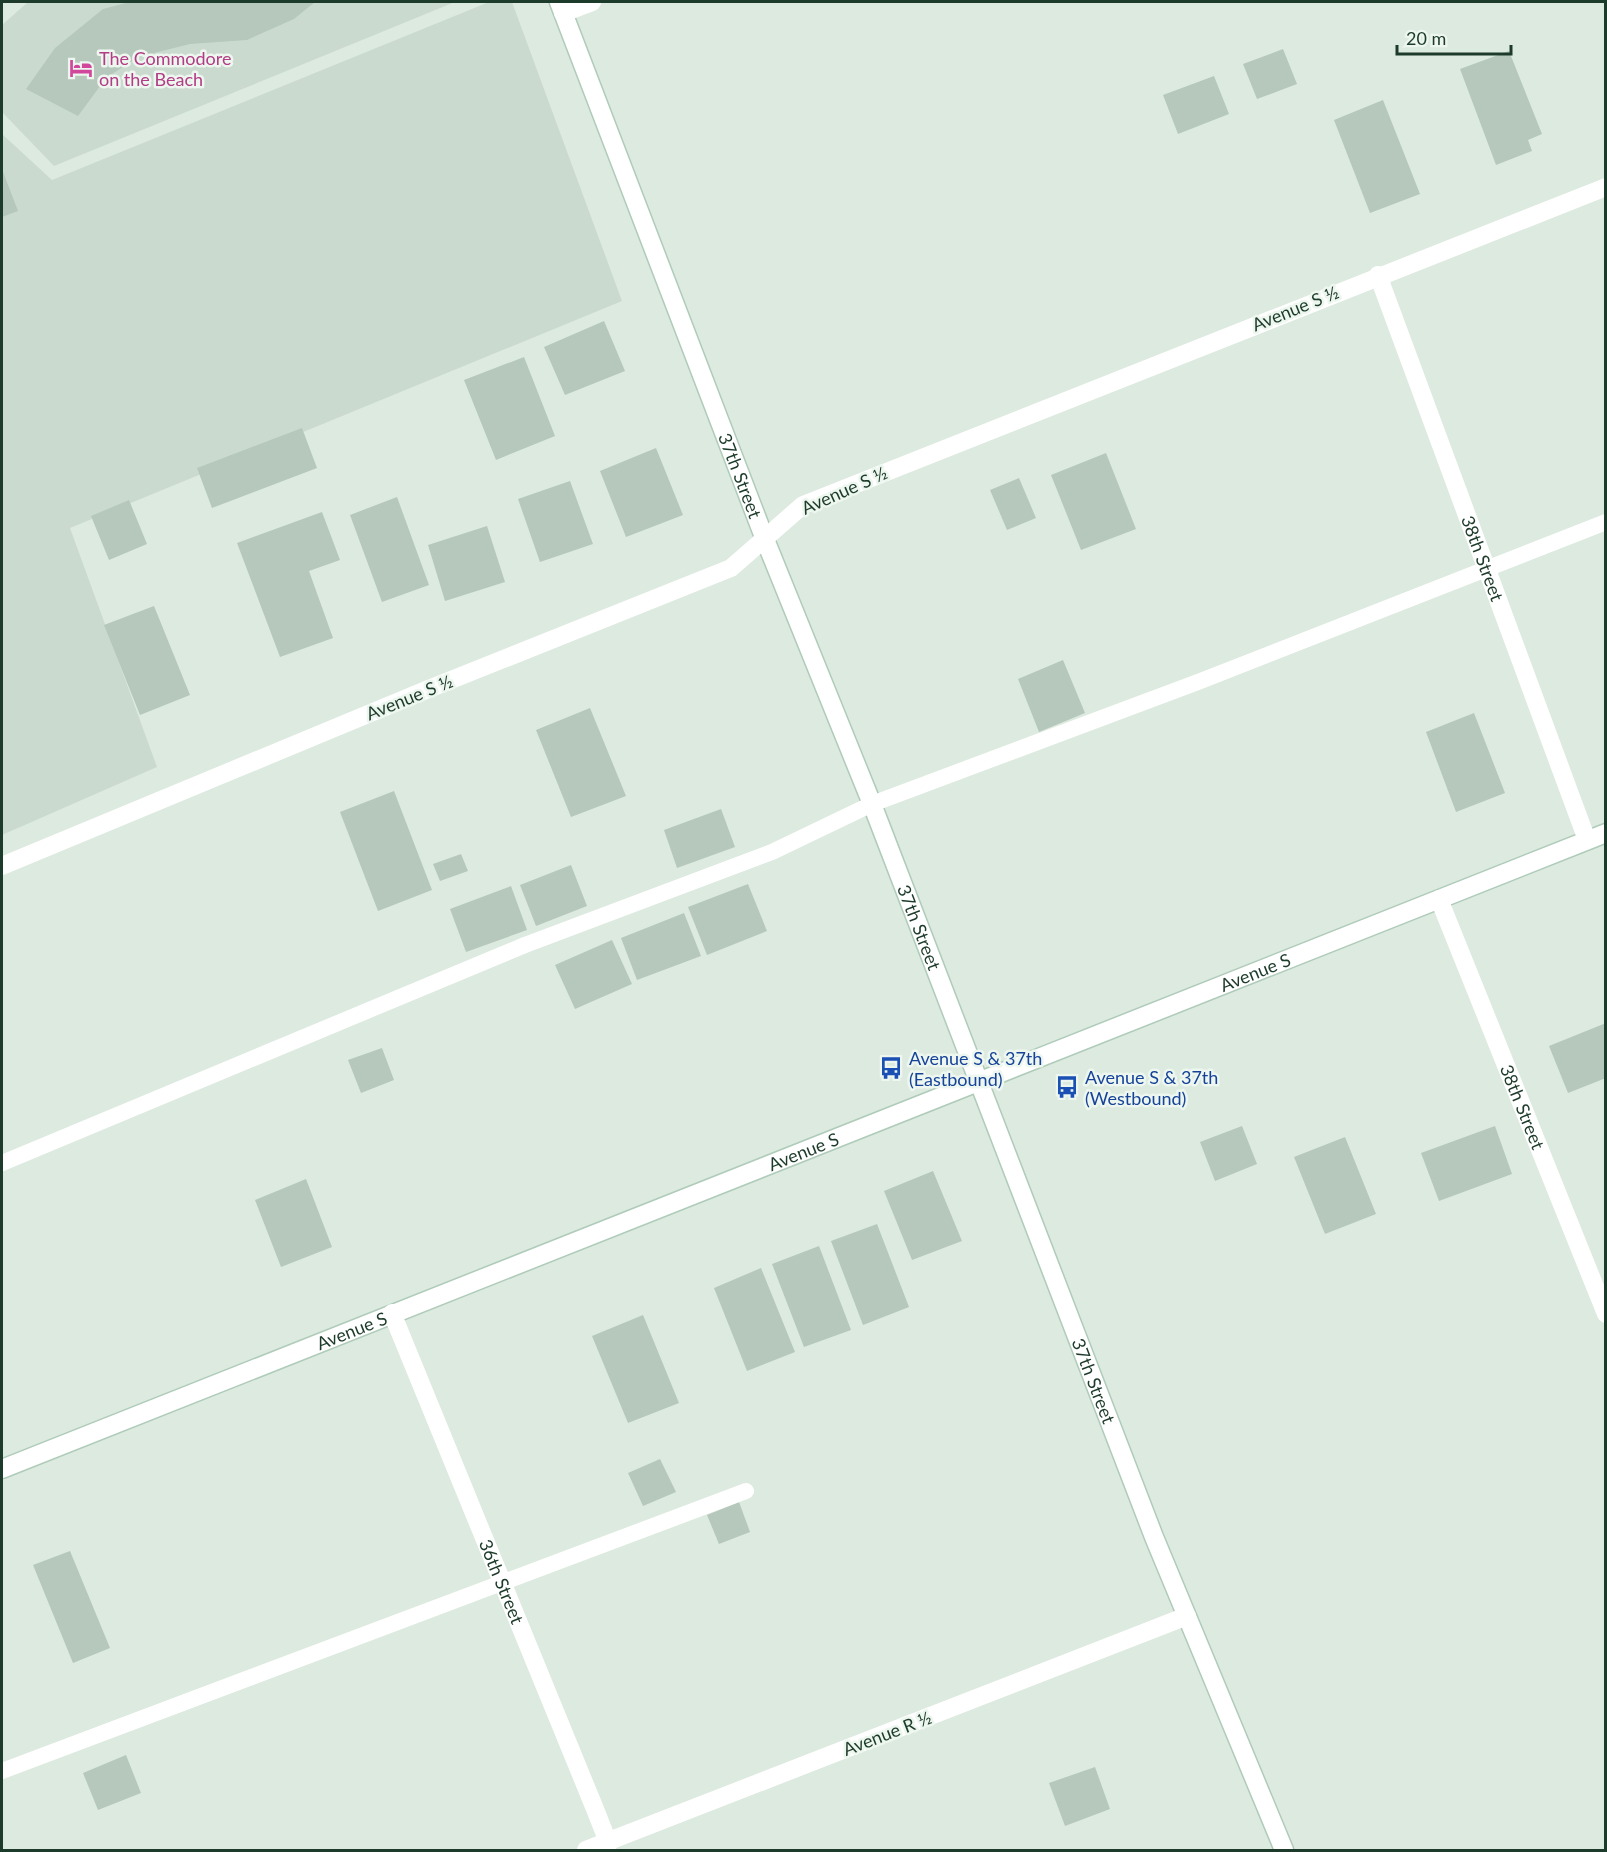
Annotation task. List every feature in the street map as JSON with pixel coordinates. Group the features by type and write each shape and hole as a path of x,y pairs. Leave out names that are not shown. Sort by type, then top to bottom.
{"street":[{"path":"561,7 592,2"},
{"name":"37th Street","path":"561,7 764,537 872,804 1154,1537 1284,1851"},
{"name":"Avenue S ½","path":"2,866 404,699 731,568 803,505 1378,275 1605,187"},
{"name":"38th Street","path":"1378,275 1587,840"},
{"name":"Avenue S","path":"2,1468 1605,833"},
{"name":"38th Street","path":"1439,899 1605,1314"},
{"name":"36th Street","path":"392,1313 504,1583 607,1846"},
{"name":"Avenue R ½","path":"586,1851 607,1846 1187,1616"}],"lane":[{"path":"2,1162 525,945 772,852 872,804 1198,682 1605,522"},
{"path":"2,1771 746,1491"}],"shaded area":[{"path":"28,2 455,2 54,166 2,112 2,25"},
{"path":"489,2 512,2 622,301 70,528 157,767 2,835 2,134 52,180"}],"building":[{"name":"The Commodore on the Beach","path":"130,2 315,2 294,19 247,40 190,44 138,57 106,78 78,116 26,89 55,48 103,9"},
{"path":"1283,49 1297,84 1257,99 1243,64"},
{"path":"1509,51 1542,134 1528,140 1532,151 1496,165 1460,69"},
{"path":"1214,76 1229,114 1178,134 1163,95"},
{"path":"1383,100 1420,194 1370,213 1334,120"},
{"path":"2,169 18,211 2,217"},
{"path":"604,321 625,371 565,395 544,347"},
{"path":"524,357 555,436 496,460 464,380"},
{"path":"302,428 317,468 212,508 197,468"},
{"path":"656,448 683,515 626,537 600,471"},
{"path":"1106,453 1136,529 1081,550 1051,475"},
{"path":"1019,478 1036,518 1007,530 990,490"},
{"path":"570,481 593,544 540,562 518,499"},
{"path":"397,497 429,585 382,602 350,515"},
{"path":"129,500 147,544 109,560 91,516"},
{"path":"322,512 340,560 309,571 333,638 280,657 237,543"},
{"path":"487,526 505,582 445,601 428,545"},
{"path":"154,606 190,695 140,715 104,625"},
{"path":"1063,660 1085,713 1039,732 1018,679"},
{"path":"590,708 626,796 571,817 536,730"},
{"path":"1474,713 1505,793 1456,812 1426,732"},
{"path":"394,791 432,890 378,911 340,812"},
{"path":"721,809 735,847 677,868 664,830"},
{"path":"461,854 468,871 440,881 433,864"},
{"path":"571,865 587,906 536,926 520,885"},
{"path":"748,884 767,931 707,955 688,907"},
{"path":"511,886 527,930 466,952 450,909"},
{"path":"684,913 701,956 637,980 621,938"},
{"path":"612,940 632,984 575,1009 555,965"},
{"path":"1606,1023 1606,1078 1568,1093 1549,1046"},
{"path":"382,1048 394,1080 361,1093 348,1060"},
{"path":"1242,1126 1257,1164 1215,1181 1200,1142"},
{"path":"1495,1126 1512,1174 1439,1201 1421,1153"},
{"path":"1345,1137 1376,1214 1325,1234 1294,1157"},
{"path":"933,1171 962,1241 912,1260 884,1191"},
{"path":"306,1179 332,1247 281,1267 255,1200"},
{"path":"877,1224 909,1307 863,1325 831,1241"},
{"path":"819,1246 851,1330 804,1347 772,1264"},
{"path":"761,1268 795,1352 747,1371 714,1288"},
{"path":"643,1315 679,1403 628,1423 592,1336"},
{"path":"660,1459 676,1492 643,1506 628,1473"},
{"path":"739,1502 750,1532 719,1544 707,1515"},
{"path":"70,1551 110,1648 73,1663 33,1565"},
{"path":"126,1755 141,1793 98,1810 83,1773"},
{"path":"1095,1767 1110,1809 1065,1826 1049,1783"}],"place":[{"name":"The Commodore on the Beach","path":"81,68"},
{"name":"Avenue S & 37th (Eastbound)","path":"891,1068"},
{"name":"Avenue S & 37th (Westbound)","path":"1067,1087"}]}
